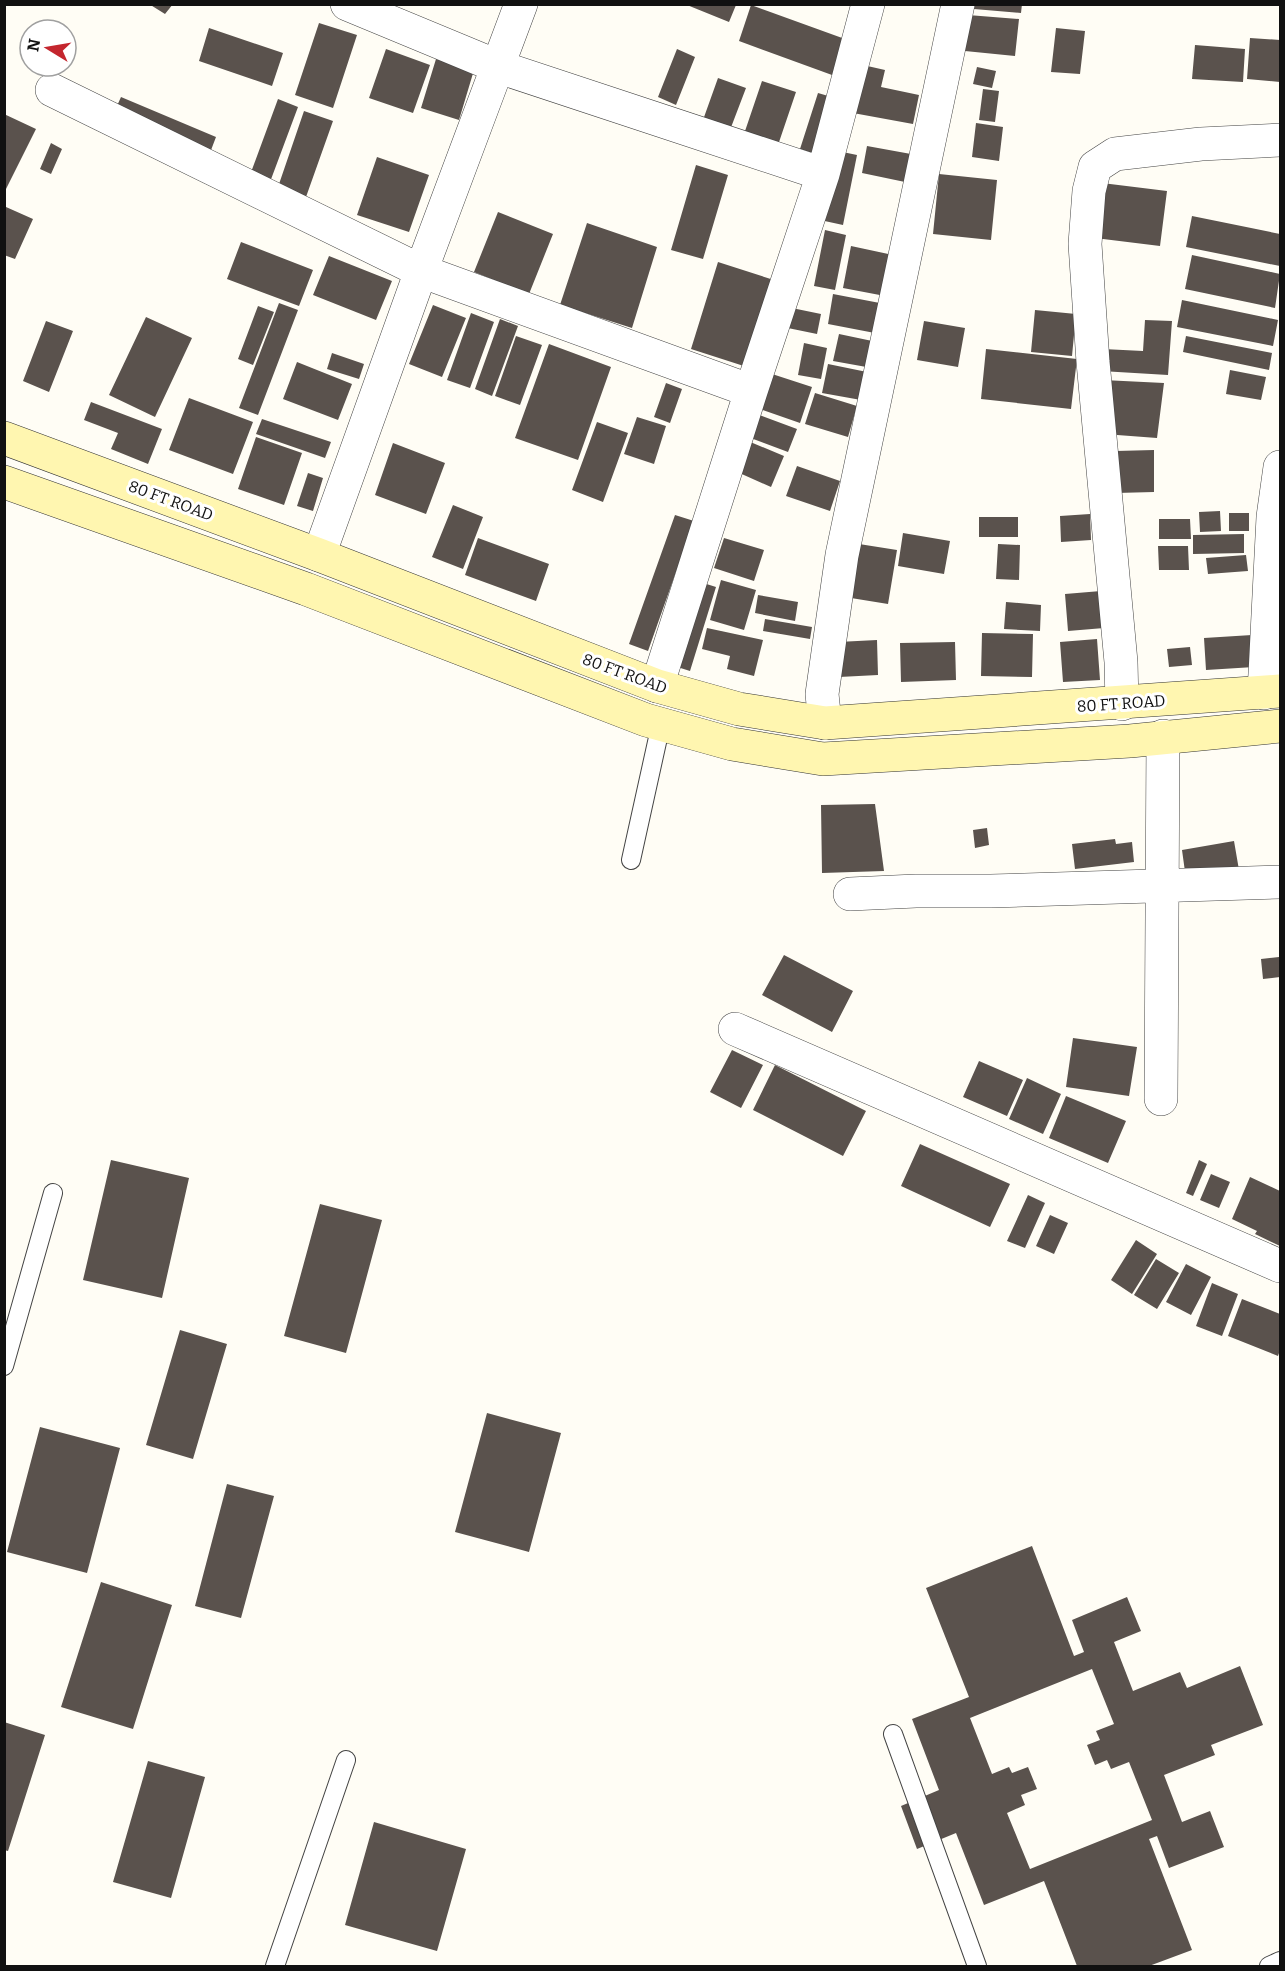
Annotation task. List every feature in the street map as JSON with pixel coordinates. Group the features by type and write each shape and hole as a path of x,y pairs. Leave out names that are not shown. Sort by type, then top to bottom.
{"street":[{"path":"347,4 499,67 822,174"},
{"path":"319,555 421,271 521,4"},
{"path":"657,686 822,174 868,4"},
{"path":"825,723 822,694 842,555 958,4"},
{"path":"52,90 421,271 751,391"},
{"path":"1122,704 1121,662 1094,373 1085,244 1089,191 1095,167 1114,154 1201,144 1281,140"},
{"name":"80 FT ROAD","path":"4,438 319,555 657,686 739,709 825,723 1272,692"},
{"path":"1272,692 1274,517 1281,467"},
{"path":"4,482 306,589 661,724 732,744 823,759 1130,741 1281,726"},
{"path":"418,632 432,598"},
{"path":"1161,1099 1163,736"},
{"path":"850,894 1281,882"},
{"path":"735,1029 1281,1266"}],"lane":[{"path":"631,860 661,724"},
{"path":"4,1366 53,1193"},
{"path":"893,1734 977,1966"},
{"path":"275,1966 346,1761"},
{"path":"1269,1966 1281,1961"}],"building":[{"path":"149,4 173,4 165,14"},
{"path":"975,4 1022,4 1021,13 974,9"},
{"path":"687,5 736,5 729,22"},
{"path":"751,5 856,43 843,79 739,41"},
{"path":"968,15 1019,19 1015,56 965,51"},
{"path":"319,23 357,35 333,108 295,95"},
{"path":"209,28 283,53 272,86 199,61"},
{"path":"1056,28 1085,31 1080,74 1051,72"},
{"path":"1250,38 1280,40 1280,82 1247,79"},
{"path":"1195,45 1245,49 1243,82 1192,79"},
{"path":"386,49 430,65 413,113 369,98"},
{"path":"677,49 695,57 676,105 658,97"},
{"path":"436,59 474,70 459,120 421,108"},
{"path":"863,65 885,70 881,87 919,95 913,124 853,113"},
{"path":"977,67 996,71 992,88 973,84"},
{"path":"718,78 746,88 730,130 703,120"},
{"path":"762,81 796,92 777,148 743,137"},
{"path":"983,89 999,91 995,122 979,120"},
{"path":"818,93 842,100 824,157 800,149"},
{"path":"121,97 216,137 208,158 112,117"},
{"path":"278,99 298,107 270,182 250,175"},
{"path":"304,111 333,121 306,197 278,187"},
{"path":"4,114 36,129 4,193"},
{"path":"976,123 1003,127 999,161 972,157"},
{"path":"51,143 62,149 51,174 40,169"},
{"path":"867,146 911,154 905,182 862,173"},
{"path":"833,150 857,155 843,225 820,220"},
{"path":"377,157 429,175 409,232 357,215"},
{"path":"696,165 728,175 703,259 671,250"},
{"path":"939,174 997,180 991,240 933,234"},
{"path":"1102,183 1167,191 1160,246 1095,238"},
{"path":"6,207 33,219 15,259 4,255"},
{"path":"498,212 553,234 529,294 474,272"},
{"path":"1192,216 1280,234 1280,266 1186,247"},
{"path":"587,223 657,247 632,328 560,305"},
{"path":"825,230 846,235 835,290 814,286"},
{"path":"241,242 313,270 299,306 227,279"},
{"path":"851,246 893,255 885,296 843,288"},
{"path":"1192,255 1280,274 1275,308 1185,289"},
{"path":"329,256 392,281 376,320 313,295"},
{"path":"718,262 777,281 750,368 691,349"},
{"path":"833,294 885,304 880,334 828,324"},
{"path":"1182,300 1278,320 1273,346 1177,327"},
{"path":"279,303 298,310 258,415 239,408"},
{"path":"433,305 466,318 442,377 409,364"},
{"path":"258,306 274,312 253,365 238,359"},
{"path":"787,307 821,314 817,334 783,327"},
{"path":"1035,310 1076,314 1072,356 1031,352"},
{"path":"471,313 494,322 470,388 447,380"},
{"path":"146,317 192,338 155,417 109,395"},
{"path":"500,319 518,326 492,396 475,389"},
{"path":"1145,320 1172,321 1168,375 1101,371 1103,349 1143,351"},
{"path":"46,321 73,331 49,392 23,381"},
{"path":"924,321 965,328 958,367 917,360"},
{"path":"839,334 877,342 872,368 833,361"},
{"path":"516,336 542,345 520,405 495,396"},
{"path":"1186,336 1272,353 1269,370 1183,352"},
{"path":"804,343 827,348 821,379 798,375"},
{"path":"549,344 611,367 578,460 515,438"},
{"path":"986,349 1077,359 1071,409 981,399"},
{"path":"332,353 364,364 359,379 327,369"},
{"path":"297,362 352,384 338,420 283,399"},
{"path":"828,364 867,372 861,400 822,393"},
{"path":"1230,370 1266,377 1261,400 1226,394"},
{"path":"769,373 812,387 800,423 757,408"},
{"path":"1103,380 1164,383 1157,438 1104,434"},
{"path":"666,383 682,389 670,423 654,417"},
{"path":"815,393 857,406 848,437 805,424"},
{"path":"189,398 253,422 233,474 169,450"},
{"path":"91,402 162,429 148,464 111,449 118,433 84,420"},
{"path":"757,414 797,429 788,452 748,437"},
{"path":"637,417 666,426 654,464 624,454"},
{"path":"262,419 331,442 325,458 256,434"},
{"path":"597,422 628,433 603,502 572,490"},
{"path":"256,437 302,453 284,505 238,489"},
{"path":"748,441 784,456 771,487 735,471"},
{"path":"393,443 445,463 426,514 375,495"},
{"path":"1154,450 1154,492 1116,493 1116,451"},
{"path":"797,466 840,481 830,511 786,496"},
{"path":"308,473 323,478 313,511 297,506"},
{"path":"453,505 483,517 463,569 432,557"},
{"path":"1220,511 1221,531 1200,532 1199,512"},
{"path":"1229,513 1249,513 1249,531 1229,531"},
{"path":"1090,514 1091,540 1061,542 1060,516"},
{"path":"675,515 694,521 648,651 629,644"},
{"path":"979,517 1018,517 1018,537 979,537"},
{"path":"1159,519 1190,519 1191,539 1159,539"},
{"path":"903,533 950,541 944,574 898,566"},
{"path":"1244,534 1244,553 1193,554 1193,535"},
{"path":"478,538 549,564 536,601 465,575"},
{"path":"724,538 764,550 754,581 714,568"},
{"path":"859,544 897,550 888,604 851,598"},
{"path":"998,544 1020,545 1019,580 996,579"},
{"path":"1158,546 1188,546 1189,570 1159,570"},
{"path":"1246,555 1248,571 1208,574 1206,558"},
{"path":"721,580 756,590 744,630 710,620"},
{"path":"697,581 716,587 690,671 671,665"},
{"path":"1101,591 1104,628 1068,631 1065,594"},
{"path":"758,595 798,602 795,621 755,613"},
{"path":"1006,602 1041,605 1040,631 1004,629"},
{"path":"765,619 812,627 810,639 763,631"},
{"path":"707,628 763,640 754,676 727,669 730,656 702,649"},
{"path":"982,633 1033,634 1032,677 981,676"},
{"path":"1252,635 1254,667 1206,670 1204,638"},
{"path":"1097,639 1100,680 1063,682 1060,642"},
{"path":"877,640 878,675 839,677 838,642"},
{"path":"955,642 956,680 901,682 900,643"},
{"path":"1190,647 1192,665 1169,667 1167,649"},
{"path":"875,804 884,871 822,873 821,805"},
{"path":"987,828 989,845 975,848 973,830"},
{"path":"1115,839 1116,844 1132,842 1134,862 1075,869 1072,844"},
{"path":"1234,841 1239,870 1186,879 1182,850"},
{"path":"784,955 853,991 832,1032 762,995"},
{"path":"1279,957 1280,977 1263,979 1261,959"},
{"path":"1073,1038 1137,1047 1129,1096 1066,1087"},
{"path":"732,1050 763,1065 741,1108 710,1092"},
{"path":"979,1061 1023,1080 1007,1116 963,1097"},
{"path":"775,1065 866,1111 843,1156 753,1110"},
{"path":"1027,1078 1061,1094 1043,1134 1009,1119"},
{"path":"1066,1096 1126,1121 1108,1163 1049,1138"},
{"path":"920,1144 1010,1184 990,1227 901,1186"},
{"path":"111,1160 189,1178 162,1298 83,1280"},
{"path":"1199,1160 1207,1164 1193,1196 1186,1193"},
{"path":"1211,1174 1230,1182 1219,1208 1200,1200"},
{"path":"1250,1177 1280,1191 1280,1246 1232,1219"},
{"path":"1028,1195 1045,1203 1025,1248 1007,1241"},
{"path":"320,1204 382,1220 346,1353 284,1336"},
{"path":"1050,1215 1068,1223 1054,1254 1036,1246"},
{"path":"1136,1240 1157,1254 1132,1294 1111,1280"},
{"path":"1156,1259 1179,1273 1157,1309 1134,1295"},
{"path":"1186,1264 1211,1277 1191,1315 1166,1302"},
{"path":"1212,1283 1238,1294 1222,1336 1196,1326"},
{"path":"1242,1299 1280,1314 1278,1356 1228,1336"},
{"path":"180,1330 227,1344 193,1459 146,1445"},
{"path":"487,1413 561,1433 529,1552 455,1532"},
{"path":"40,1427 120,1448 87,1573 7,1552"},
{"path":"227,1484 274,1496 241,1618 195,1606"},
{"path":"1032,1546 1074,1656 1084,1652 1072,1620 1127,1597 1141,1631 1114,1642 1133,1691 1180,1672 1187,1688 1240,1666 1263,1725 1211,1745 1215,1755 1164,1775 1182,1822 1210,1811 1224,1847 1169,1868 1157,1836 1149,1839 1192,1950 1149,1966 1077,1966 1044,1881 984,1905 956,1833 917,1849 901,1806 939,1790 912,1719 969,1697 926,1588","holes":["1092,1669 1114,1724 1096,1731 1100,1740 1087,1745 1095,1765 1107,1760 1111,1769 1129,1762 1152,1820 1030,1869 1007,1813 1025,1805 1021,1795 1037,1789 1028,1767 1012,1773 1009,1767 992,1774 970,1718"]},
{"path":"101,1582 172,1605 133,1729 61,1707"},
{"path":"4,1722 45,1735 8,1851 4,1850"},
{"path":"148,1761 205,1777 171,1898 113,1882"},
{"path":"374,1822 466,1849 437,1951 345,1925"}]}
